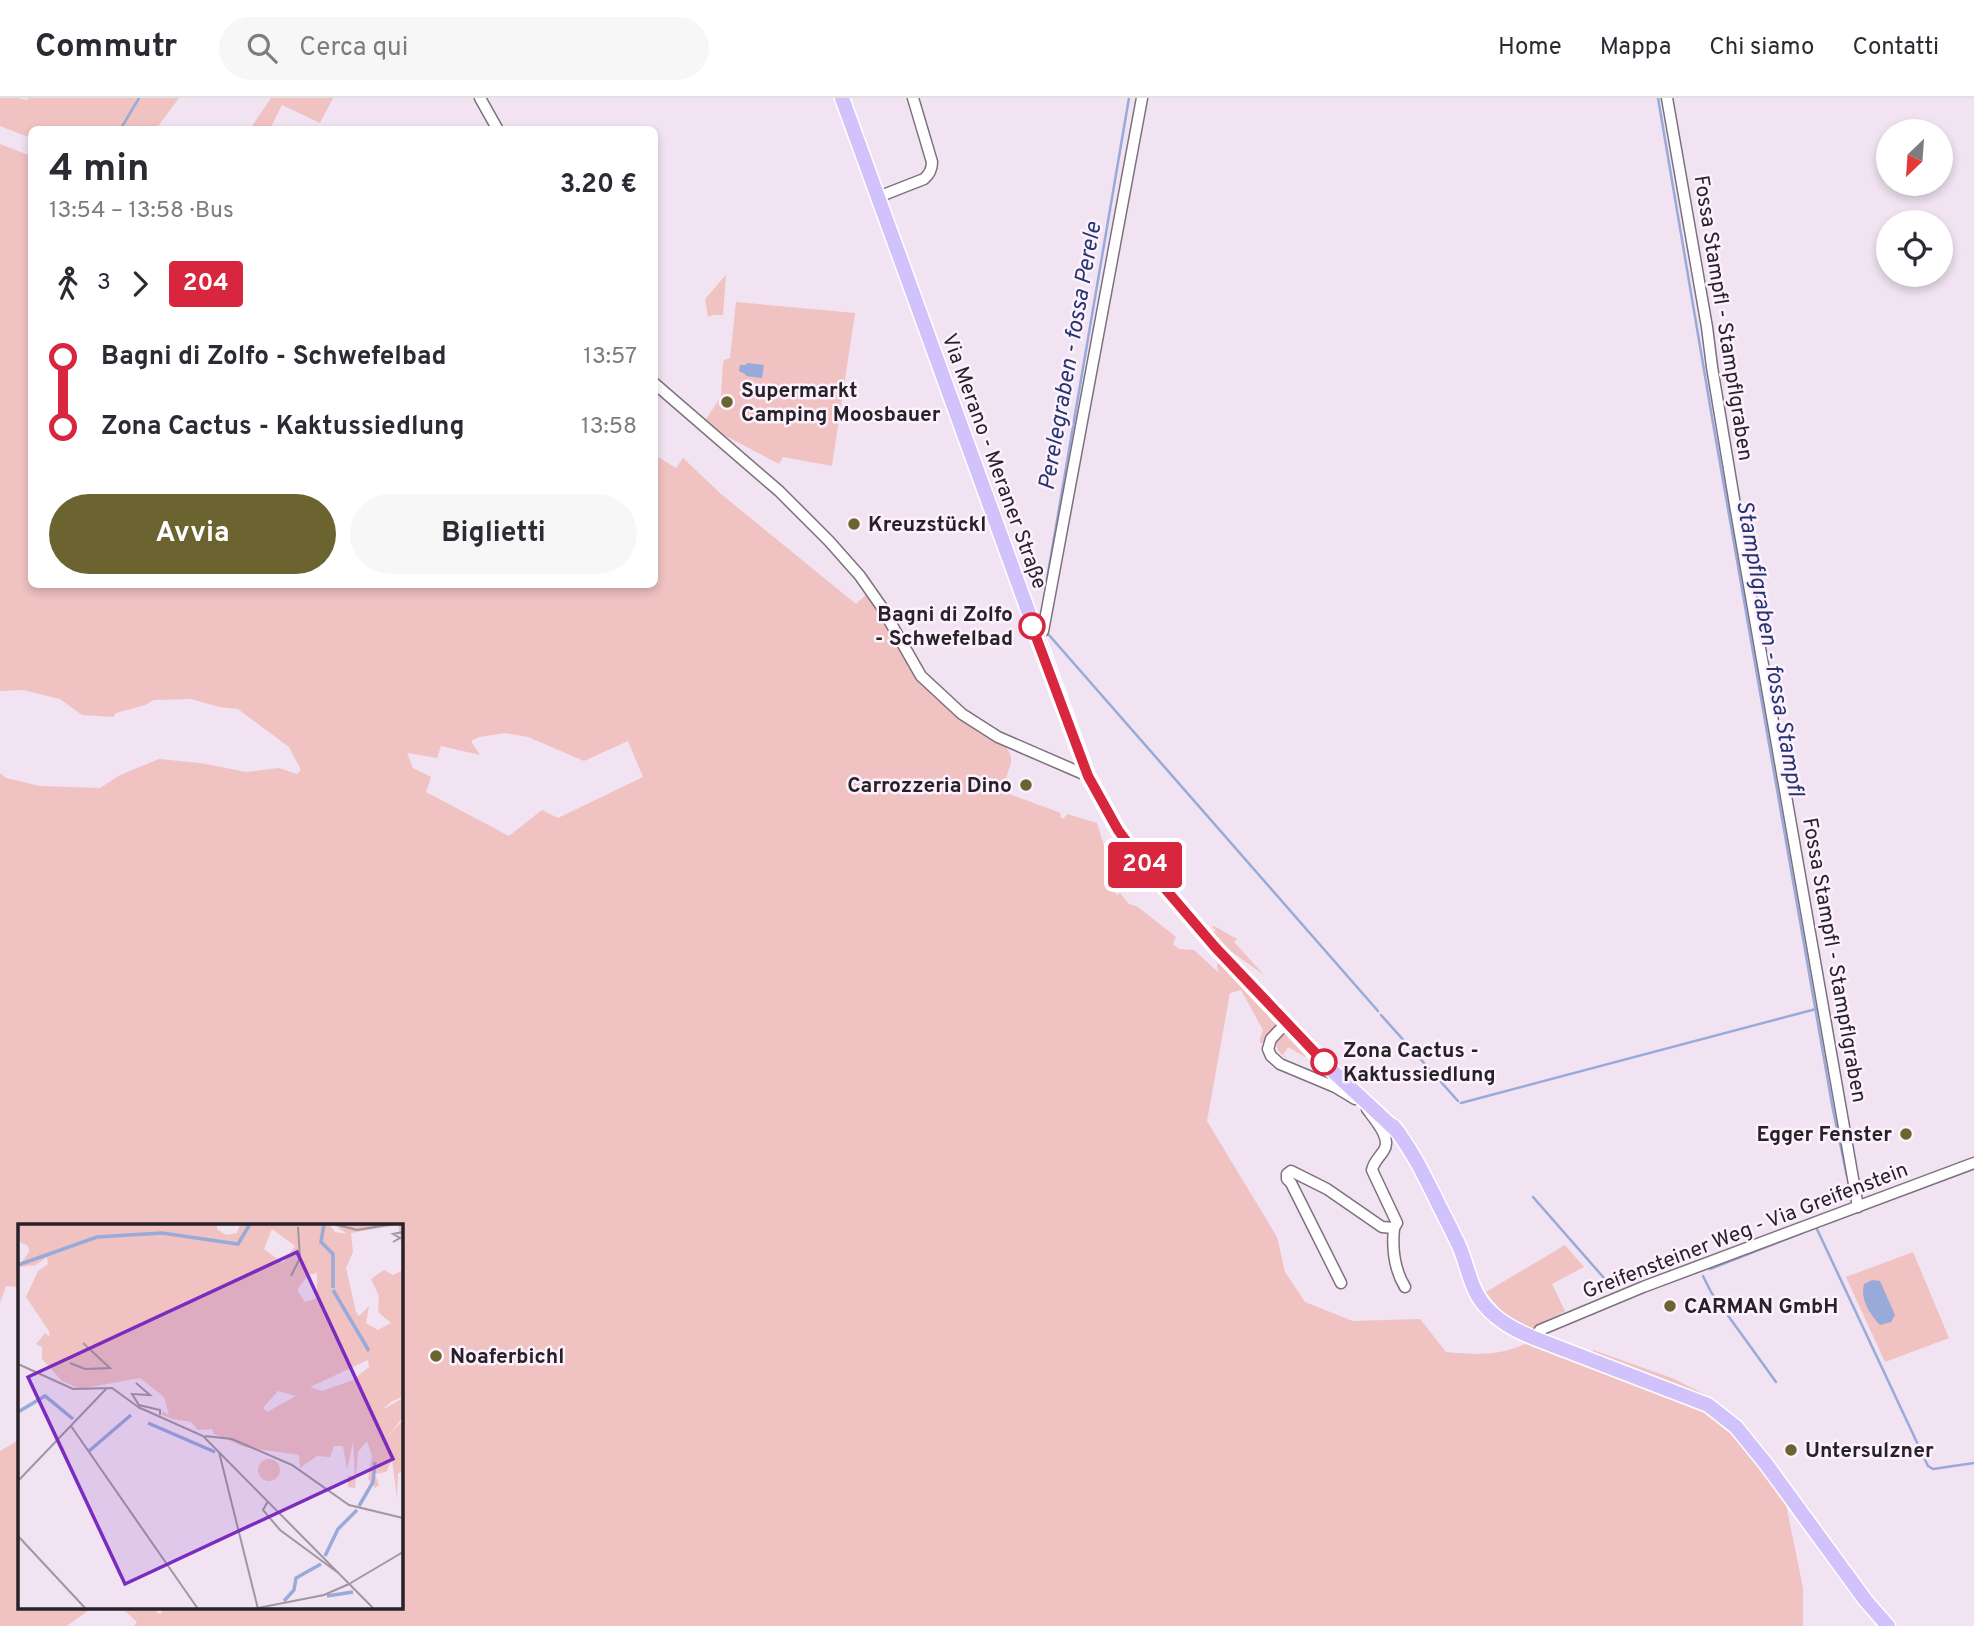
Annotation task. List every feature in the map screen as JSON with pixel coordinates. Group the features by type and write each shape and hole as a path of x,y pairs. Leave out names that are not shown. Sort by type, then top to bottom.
{"main road":[{"name":"Via Merano - Meraner Straße","path":"842,98 1088,776 1118,830 1215,947 1325,1063 1399,1133 1444,1214 1473,1287 1483,1304 1497,1319 1534,1338 1709,1405 1736,1427 1766,1464 1866,1601 1888,1626"}],"street":[{"path":"480,98 496,126"},
{"path":"878,197 924,179 932,168 914,98"},
{"path":"1035,634 1043,631 1142,98"},
{"name":"Fossa Stampfl - Stampflgraben","path":"1667,98 1734,501 1858,1207"},
{"path":"658,386 779,491 829,541 860,576 881,606 921,676 962,714 998,737 1088,776"},
{"path":"1287,1022 1271,1039 1268,1049 1271,1056 1280,1064 1335,1087 1356,1099 1367,1109 1385,1136 1386,1148 1373,1163 1372,1170 1397,1223 1393,1241 1396,1270 1405,1287"},
{"name":"Greifensteiner Weg - Via Greifenstein","path":"1534,1338 1539,1330 1625,1294 1974,1163"},
{"path":"1341,1283 1287,1179 1287,1174 1292,1171 1327,1189 1382,1227 1394,1228"}],"shaded area":[{"path":"0,98 179,98 158,126 28,126 28,137 0,126"},
{"path":"271,98 333,98 320,123 282,105 272,126 252,126"},
{"path":"0,144 28,155 28,588 658,588 658,457 676,468 683,458 721,494 856,604 867,594 919,680 1004,745 1011,756 1006,783 1009,794 1061,813 1060,817 1063,819 1067,814 1097,823 1110,865 1104,879 1117,895 1120,893 1129,904 1138,907 1176,937 1173,944 1179,949 1194,950 1219,973 1218,961 1276,1021 1275,1028 1264,1043 1260,1043 1263,1030 1241,990 1230,993 1207,1121 1277,1237 1285,1272 1305,1302 1353,1321 1420,1319 1446,1352 1488,1354 1527,1343 1695,1407 1717,1421 1740,1441 1786,1504 1803,1588 1803,1626 134,1626 137,1622 122,1608 151,1608 160,1614 164,1608 402,1608 402,1224 18,1224 18,1287 6,1286 0,1303 0,773 6,778 40,786 100,788 120,775 159,759 200,763 246,772 279,768 297,774 301,770 289,747 238,709 191,699 154,700 116,713 113,717 82,715 60,699 23,690 0,691","holes":["505,733 528,737 584,761 628,741 643,777 558,818 542,810 509,836 426,792 431,777 413,768 407,753 437,758 441,746 480,755 471,741"]},
{"path":"726,275 723,315 708,317 705,299"},
{"path":"736,302 855,313 832,466 783,457 779,464 703,424 721,396 723,363 730,358"},
{"path":"1212,927 1237,939 1234,942 1264,975 1225,947 1212,933 1216,930"},
{"path":"1287,1033 1294,1038 1305,1057 1288,1047 1283,1055 1288,1059 1280,1053 1278,1038"},
{"path":"1565,1245 1584,1267 1552,1284 1565,1311 1535,1328 1514,1322 1486,1292"},
{"path":"1913,1252 1949,1338 1885,1362 1846,1277"},
{"path":"1593,1350 1672,1378 1714,1399 1713,1401 1676,1384 1633,1372 1591,1355"},
{"path":"18,1441 18,1608 92,1608 67,1626 0,1626 0,1451"}],"water":[{"path":"740,365 764,365 762,378 746,376 739,371"},
{"path":"1872,1280 1880,1281 1895,1315 1891,1322 1880,1325 1867,1306 1863,1295 1864,1284"}],"waterway":[{"path":"122,126 139,98"},
{"name":"Perelegraben - fossa Perele","path":"1046,585 1129,98"},
{"name":"Stampflgraben - fossa Stampfl","path":"1658,98 1833,1110 1847,1176"},
{"path":"1049,635 1378,1011"},
{"path":"1461,1103 1816,1009"},
{"path":"1381,1015 1458,1101"},
{"path":"1533,1197 1611,1286"},
{"path":"1816,1227 1928,1466 1933,1469 1974,1463"},
{"path":"1710,1269 1802,1233"},
{"path":"1703,1276 1711,1292 1776,1382"}],"bus line":[{"name":"204","path":"1032,626 1088,776 1118,830 1215,947 1324,1062"}],"place":[{"name":"Supermarkt Camping Moosbauer","path":"727,402"},
{"name":"Kreuzstückl","path":"854,524"},
{"name":"Bagni di Zolfo - Schwefelbad","path":"1032,626"},
{"name":"Carrozzeria Dino","path":"1026,785"},
{"name":"Zona Cactus - Kaktussiedlung","path":"1324,1062"},
{"name":"Egger Fenster","path":"1906,1134"},
{"name":"CARMAN GmbH","path":"1670,1306"},
{"name":"Noaferbichl","path":"436,1356"},
{"name":"Untersulzner","path":"1791,1450"}]}
